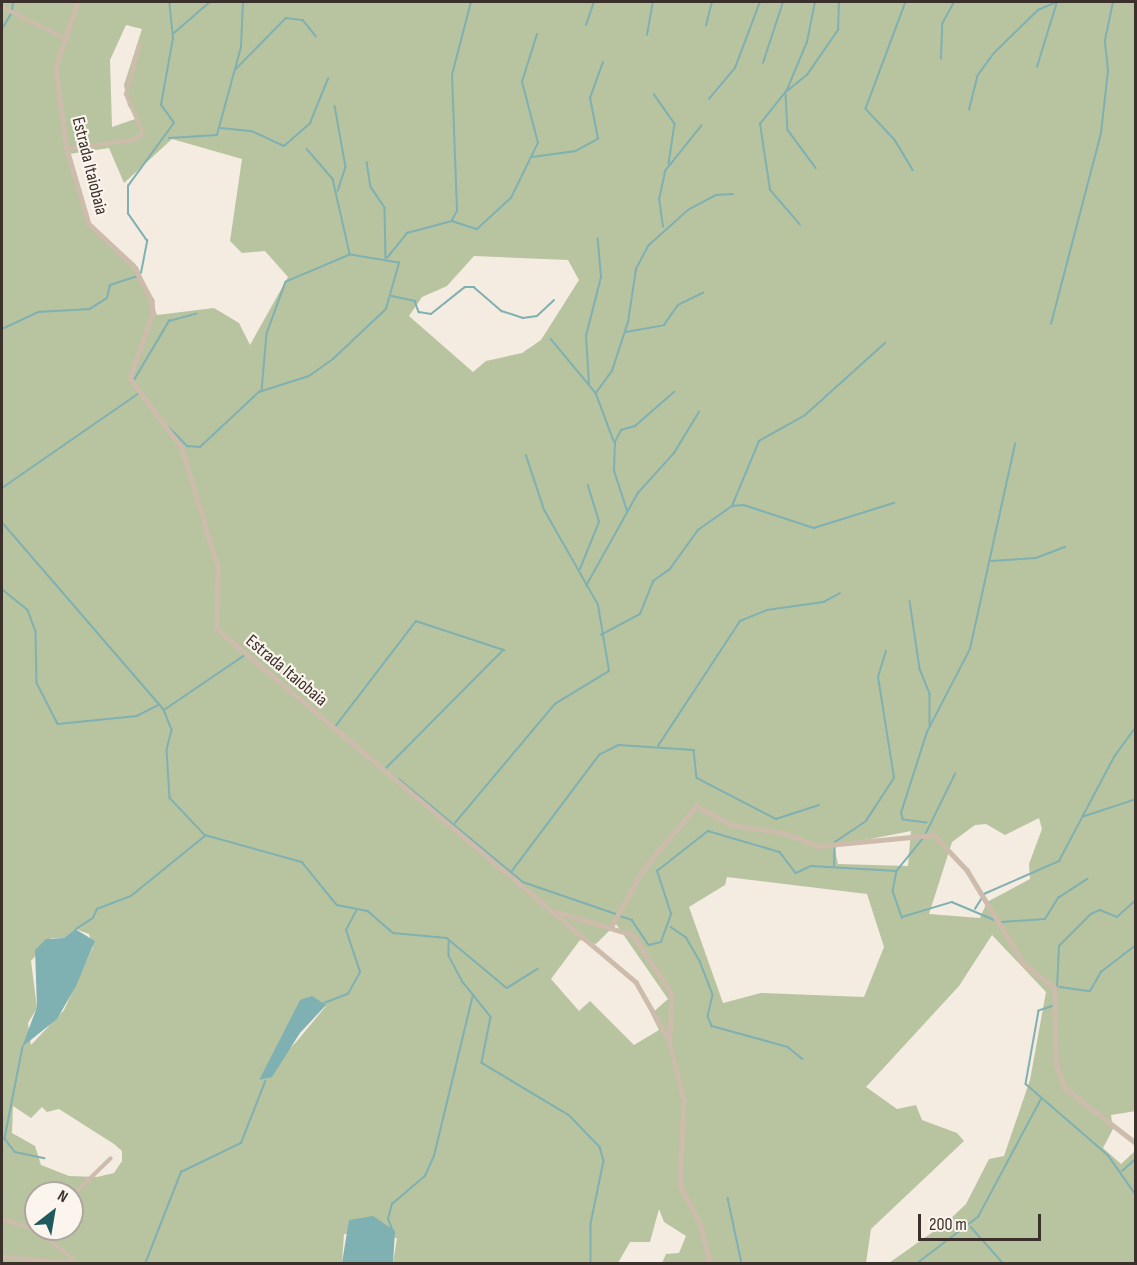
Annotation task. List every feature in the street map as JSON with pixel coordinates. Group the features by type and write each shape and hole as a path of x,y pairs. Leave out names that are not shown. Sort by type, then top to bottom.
{"street":[{"name":"Estrada Itaiobaia","path":"78,2 64,38 56,68 67,149 89,224 133,265 152,300 153,314 130,378 182,448 219,567 217,629 628,972 669,1040 684,1100 680,1185 701,1225 710,1263"},
{"path":"2,7 64,38"},
{"path":"67,149 133,140 143,133 126,94 139,45"},
{"path":"612,925 642,871 696,806 732,825 785,833 817,846 934,835 967,870 1024,964 1055,987 1056,1062 1065,1088 1136,1143"},
{"path":"554,912 612,925 633,935 670,988 674,1005 669,1040"},
{"path":"84,1184 111,1158"},
{"path":"2,1219 24,1225"},
{"path":"50,1241 73,1259"},
{"path":"2,1257 73,1259 90,1263"}],"green space":[{"path":"2,2 1135,2 1136,1111 1111,1115 1113,1129 1103,1148 1121,1164 1135,1151 1135,1263 889,1263 947,1222 966,1204 989,1159 1004,1156 1030,1080 1046,992 992,935 959,986 866,1087 897,1109 916,1105 922,1120 957,1133 964,1141 871,1229 866,1263 662,1263 666,1254 679,1253 686,1236 664,1222 659,1209 650,1242 630,1242 618,1263 393,1263 397,1238 344,1234 342,1263 2,1264","holes":["126,25 142,29 124,85 128,106 138,118 112,127 110,60","172,139 242,159 230,241 242,253 265,251 288,277 250,345 239,323 214,308 157,315 138,267 89,225 69,154 109,148 124,183","474,256 568,260 579,280 541,340 522,353 486,361 473,372 409,316 422,297 447,286","1039,818 1042,829 1029,864 1030,879 987,902 980,918 929,914 952,842 975,825 986,824 1005,835","911,831 908,866 838,864 834,846","727,877 867,894 884,947 864,997 761,993 723,1003 689,907 725,885","616,924 668,999 651,1014 659,1030 634,1045 590,1001 579,1011 551,979 580,940 596,944","75,929 89,934 93,947 64,1010 31,1045 28,1023 37,1008 31,961 51,938 64,938","326,1006 297,1041 259,1081 291,1018","13,1106 31,1118 42,1107 47,1112 59,1109 114,1144 122,1151 122,1161 114,1173 97,1177 69,1176 41,1165 35,1146 12,1133"]}],"water":[{"path":"75,929 95,941 76,986 57,1019 22,1047 37,1007 35,950 46,939 64,938"},
{"path":"312,996 326,1005 300,1033 272,1077 259,1080 300,1000"},
{"path":"373,1216 395,1231 393,1263 342,1263 349,1220"}],"waterway":[{"path":"12,10 13,2"},
{"path":"141,273 147,241 128,214 128,186 174,123 161,105 173,38 169,2"},
{"path":"174,33 210,2"},
{"path":"169,138 217,135 241,47 243,2"},
{"path":"452,220 457,211 452,75 471,2"},
{"path":"586,25 594,2"},
{"path":"647,35 653,2"},
{"path":"706,26 712,2"},
{"path":"709,99 735,68 760,2"},
{"path":"763,63 783,2"},
{"path":"800,225 770,190 760,124 787,90 807,42 815,2"},
{"path":"787,91 807,75 838,30 839,2"},
{"path":"906,2 866,109 895,140 913,170"},
{"path":"941,59 942,24 954,2"},
{"path":"1037,67 1057,2"},
{"path":"969,110 978,75 994,53 1038,10 1057,2"},
{"path":"1051,324 1101,133 1108,71 1105,40 1113,2"},
{"path":"2,29 11,14"},
{"path":"236,69 286,18 303,20 316,36"},
{"path":"387,258 407,233 452,221 477,229 511,198 538,143 522,82 537,34"},
{"path":"532,157 576,151 598,139 590,98 603,62"},
{"path":"221,128 252,131 284,146 310,123 328,79"},
{"path":"654,94 675,124 669,164"},
{"path":"786,94 788,130 816,168"},
{"path":"335,106 346,167 338,191"},
{"path":"663,227 659,200 665,171 701,126"},
{"path":"307,149 333,179 350,254"},
{"path":"367,162 371,187 385,208 386,258"},
{"path":"596,393 612,371 628,322 636,269 649,245 688,210 716,195 733,194"},
{"path":"589,384 586,336 601,277 598,239"},
{"path":"168,426 187,446 200,447 259,392 309,376 333,359 386,309 399,263 350,255 286,282 267,334 262,391"},
{"path":"2,329 38,312 90,309 107,298 110,285 137,276"},
{"path":"392,296 415,301 419,312 431,314 465,287 474,287 502,311 523,318 537,316 554,300"},
{"path":"626,332 664,325 678,305 703,293"},
{"path":"134,380 169,321 196,314"},
{"path":"551,339 596,393 614,441"},
{"path":"732,506 759,441 804,416 885,343"},
{"path":"627,511 614,471 615,442 621,430 635,426 674,392"},
{"path":"2,488 138,394"},
{"path":"586,586 638,493 674,453 699,412"},
{"path":"927,823 903,820 901,813 927,732 970,649 1015,444"},
{"path":"455,823 555,704 609,671 598,605 544,510 526,456"},
{"path":"580,569 599,522 588,486"},
{"path":"601,635 640,614 653,581 670,569 698,530 732,506 744,505 814,528 894,503"},
{"path":"2,522 164,710 172,730 167,750 170,798 205,835 302,862 337,905 368,911 393,933 447,938 507,988 538,969"},
{"path":"991,561 1036,558 1065,547"},
{"path":"2,589 28,610 36,632 37,683 58,724 137,716 159,705"},
{"path":"658,746 740,621 767,610 824,602 840,593"},
{"path":"910,601 920,669 930,694 930,725"},
{"path":"335,727 416,621 504,650 387,768"},
{"path":"834,867 835,842 866,821 894,778 878,677 886,651"},
{"path":"164,710 245,655"},
{"path":"984,894 1059,861 1114,757 1136,727"},
{"path":"512,871 599,755 619,745 694,750 697,778 776,819 819,805"},
{"path":"925,835 955,774"},
{"path":"399,779 523,882 616,914"},
{"path":"1082,817 1136,799"},
{"path":"620,916 632,920 649,945 661,942 671,914 657,871 708,831 780,852 796,873 811,866 897,871"},
{"path":"76,929 93,918 97,909 131,896 205,836"},
{"path":"923,839 897,871 893,891 902,917 952,902 997,921"},
{"path":"1002,922 1045,919 1058,898 1087,879"},
{"path":"975,909 982,898"},
{"path":"1057,990 1059,946 1091,914 1100,910 1117,917 1136,900"},
{"path":"324,1003 348,994 360,972 346,930 356,911"},
{"path":"671,927 686,937 700,961 713,995 708,1016 712,1026 788,1047 803,1059"},
{"path":"449,942 449,956 463,982 491,1017 482,1063 569,1115 600,1147 604,1161 591,1224 591,1264"},
{"path":"1060,987 1090,991 1101,972 1136,945"},
{"path":"394,1234 388,1219 392,1204 425,1176 434,1156 473,995"},
{"path":"1054,1006 1039,1011 1026,1084 1108,1155 1136,1195"},
{"path":"23,1047 5,1139 15,1152 44,1158"},
{"path":"145,1264 181,1172 241,1143 265,1082"},
{"path":"916,1264 978,1217 1041,1099"},
{"path":"1122,1171 1136,1159"},
{"path":"728,1198 742,1264"},
{"path":"971,1227 1004,1264"}]}
